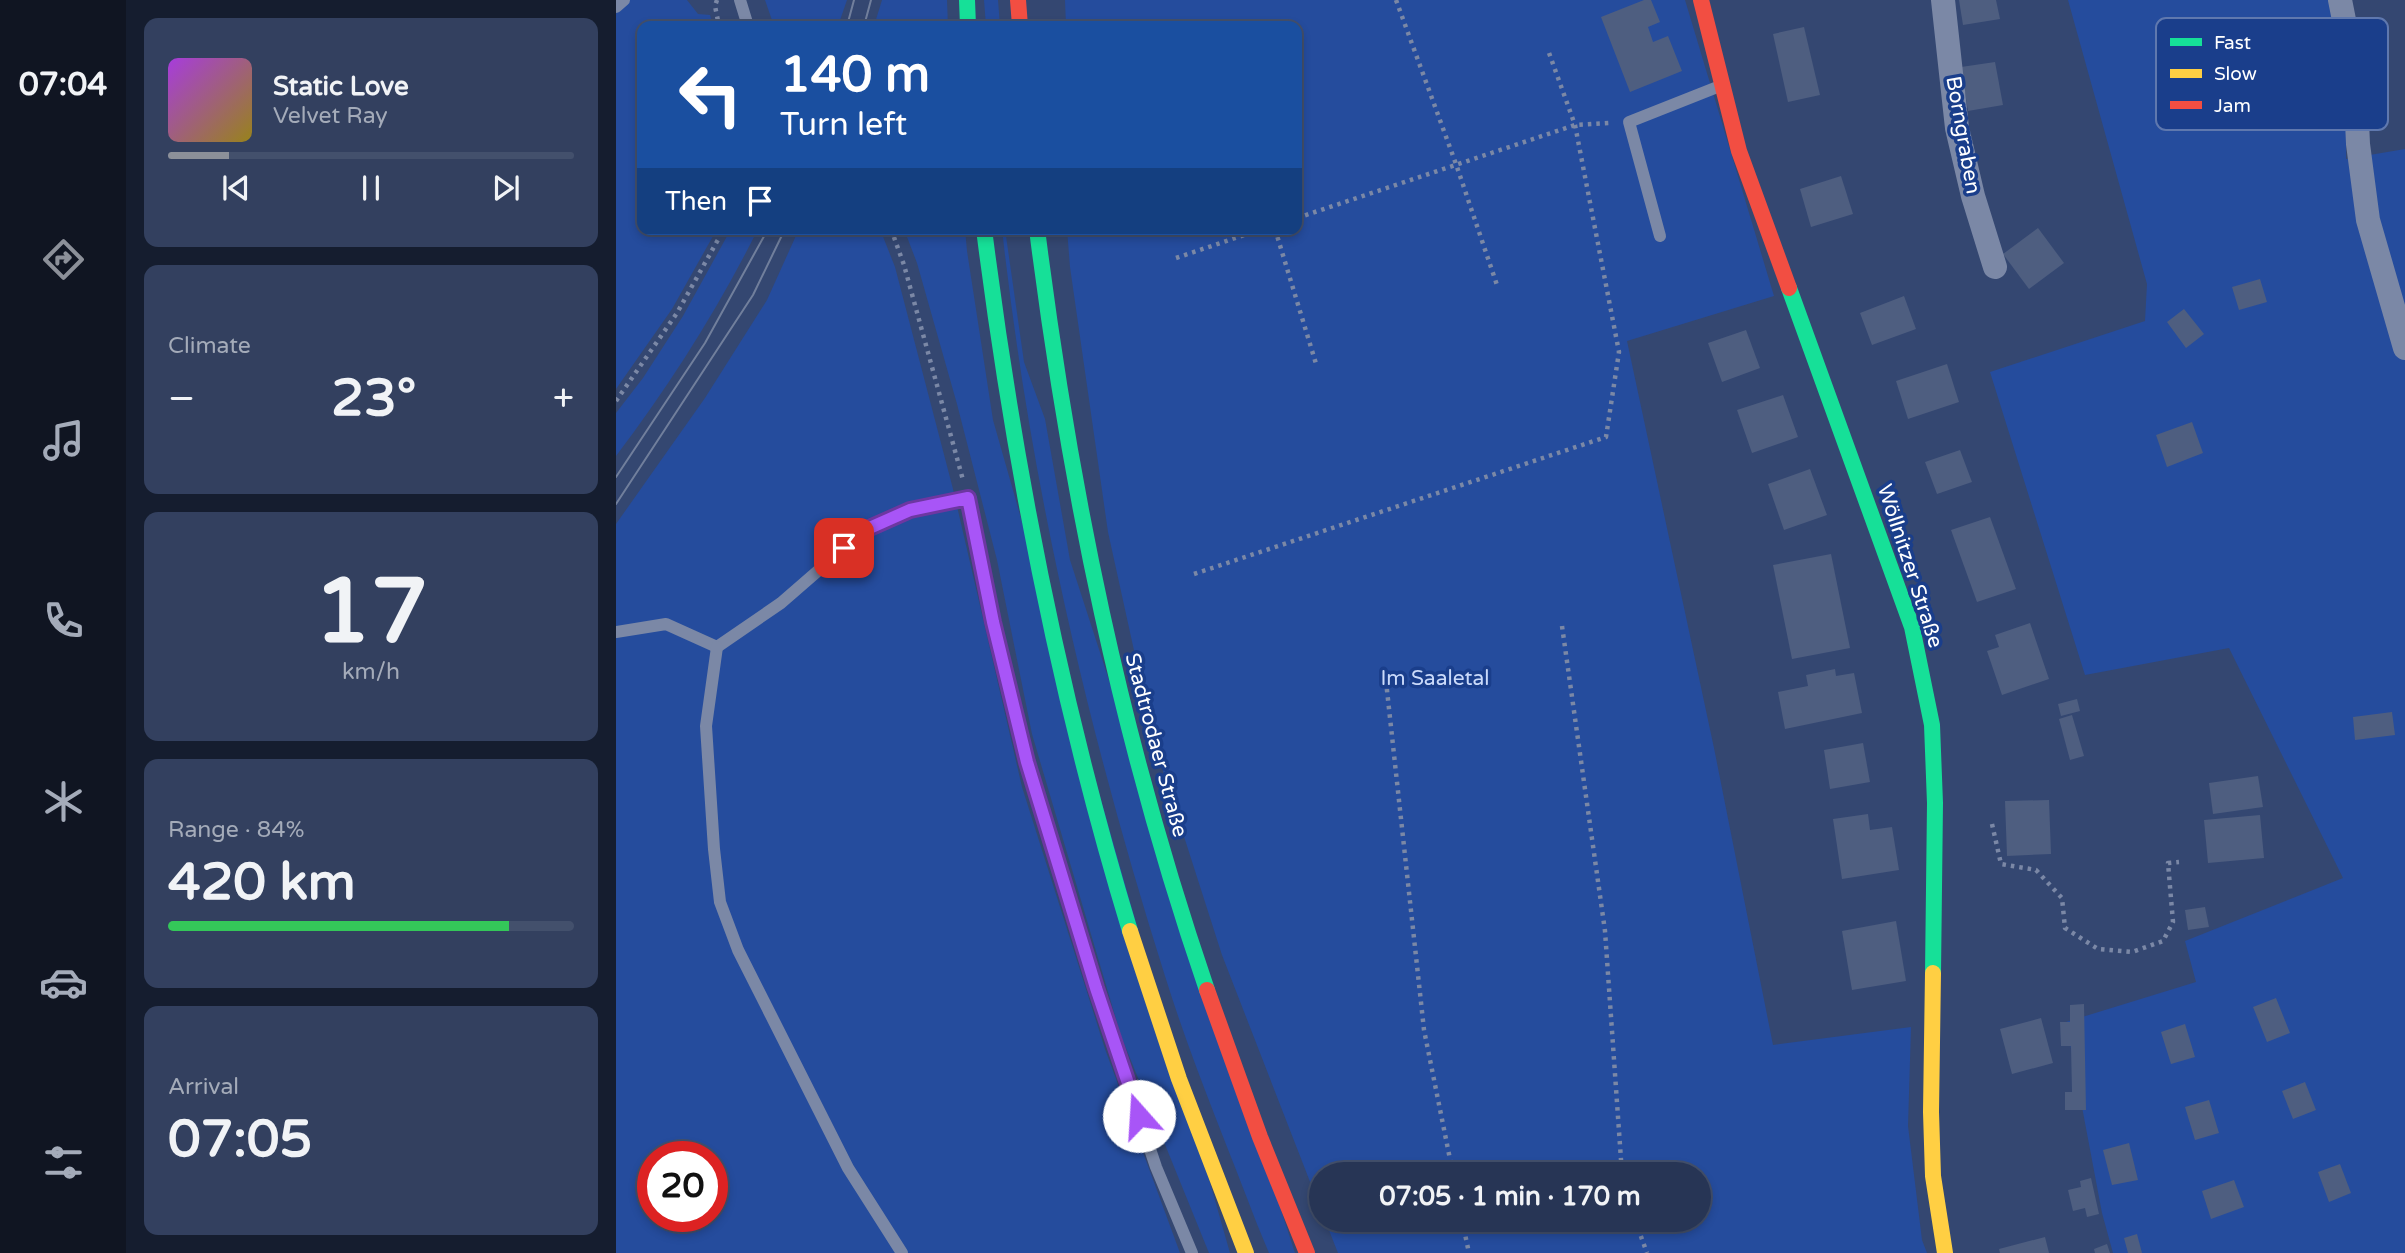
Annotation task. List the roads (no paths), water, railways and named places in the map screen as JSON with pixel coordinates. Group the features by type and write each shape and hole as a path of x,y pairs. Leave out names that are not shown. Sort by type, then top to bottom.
{"main road":[{"path":"967,0 968,21"},
{"path":"1018,0 1020,21"},
{"name":"Wöllnitzer Straße","path":"1702,0 1740,150 1913,627 1932,725 1935,803 1931,1112 1933,1176 1945,1253"},
{"path":"985,235 1019,475 1051,635 1079,751 1144,975 1199,1134 1246,1253"},
{"name":"Stadtrodaer Straße","path":"1038,235 1054,363 1081,513 1103,626 1134,749 1191,943 1245,1099 1307,1253"}],"street":[{"name":"Borngraben","path":"1943,0 1957,128 1973,196 1995,267"},
{"path":"2340,0 2344,18"},
{"path":"2357,130 2368,220 2405,348"}],"lane":[{"path":"616,7 624,0"},
{"path":"740,0 746,21"},
{"path":"1660,236 1629,122 1723,85"},
{"path":"902,1253 848,1168 738,950 720,902 706,726 717,648 780,603 865,530 910,510 968,498 993,622 1027,762 1096,988 1143,1129 1192,1253"},
{"path":"616,632 666,624 717,648"}],"tram line":[{"path":"848,21 854,0"},
{"path":"865,21 871,0"},
{"path":"616,477 705,343 765,235"},
{"path":"616,504 753,295 782,235"}],"park label":[{"name":"Im Saaletal","path":"1435,678"}]}
